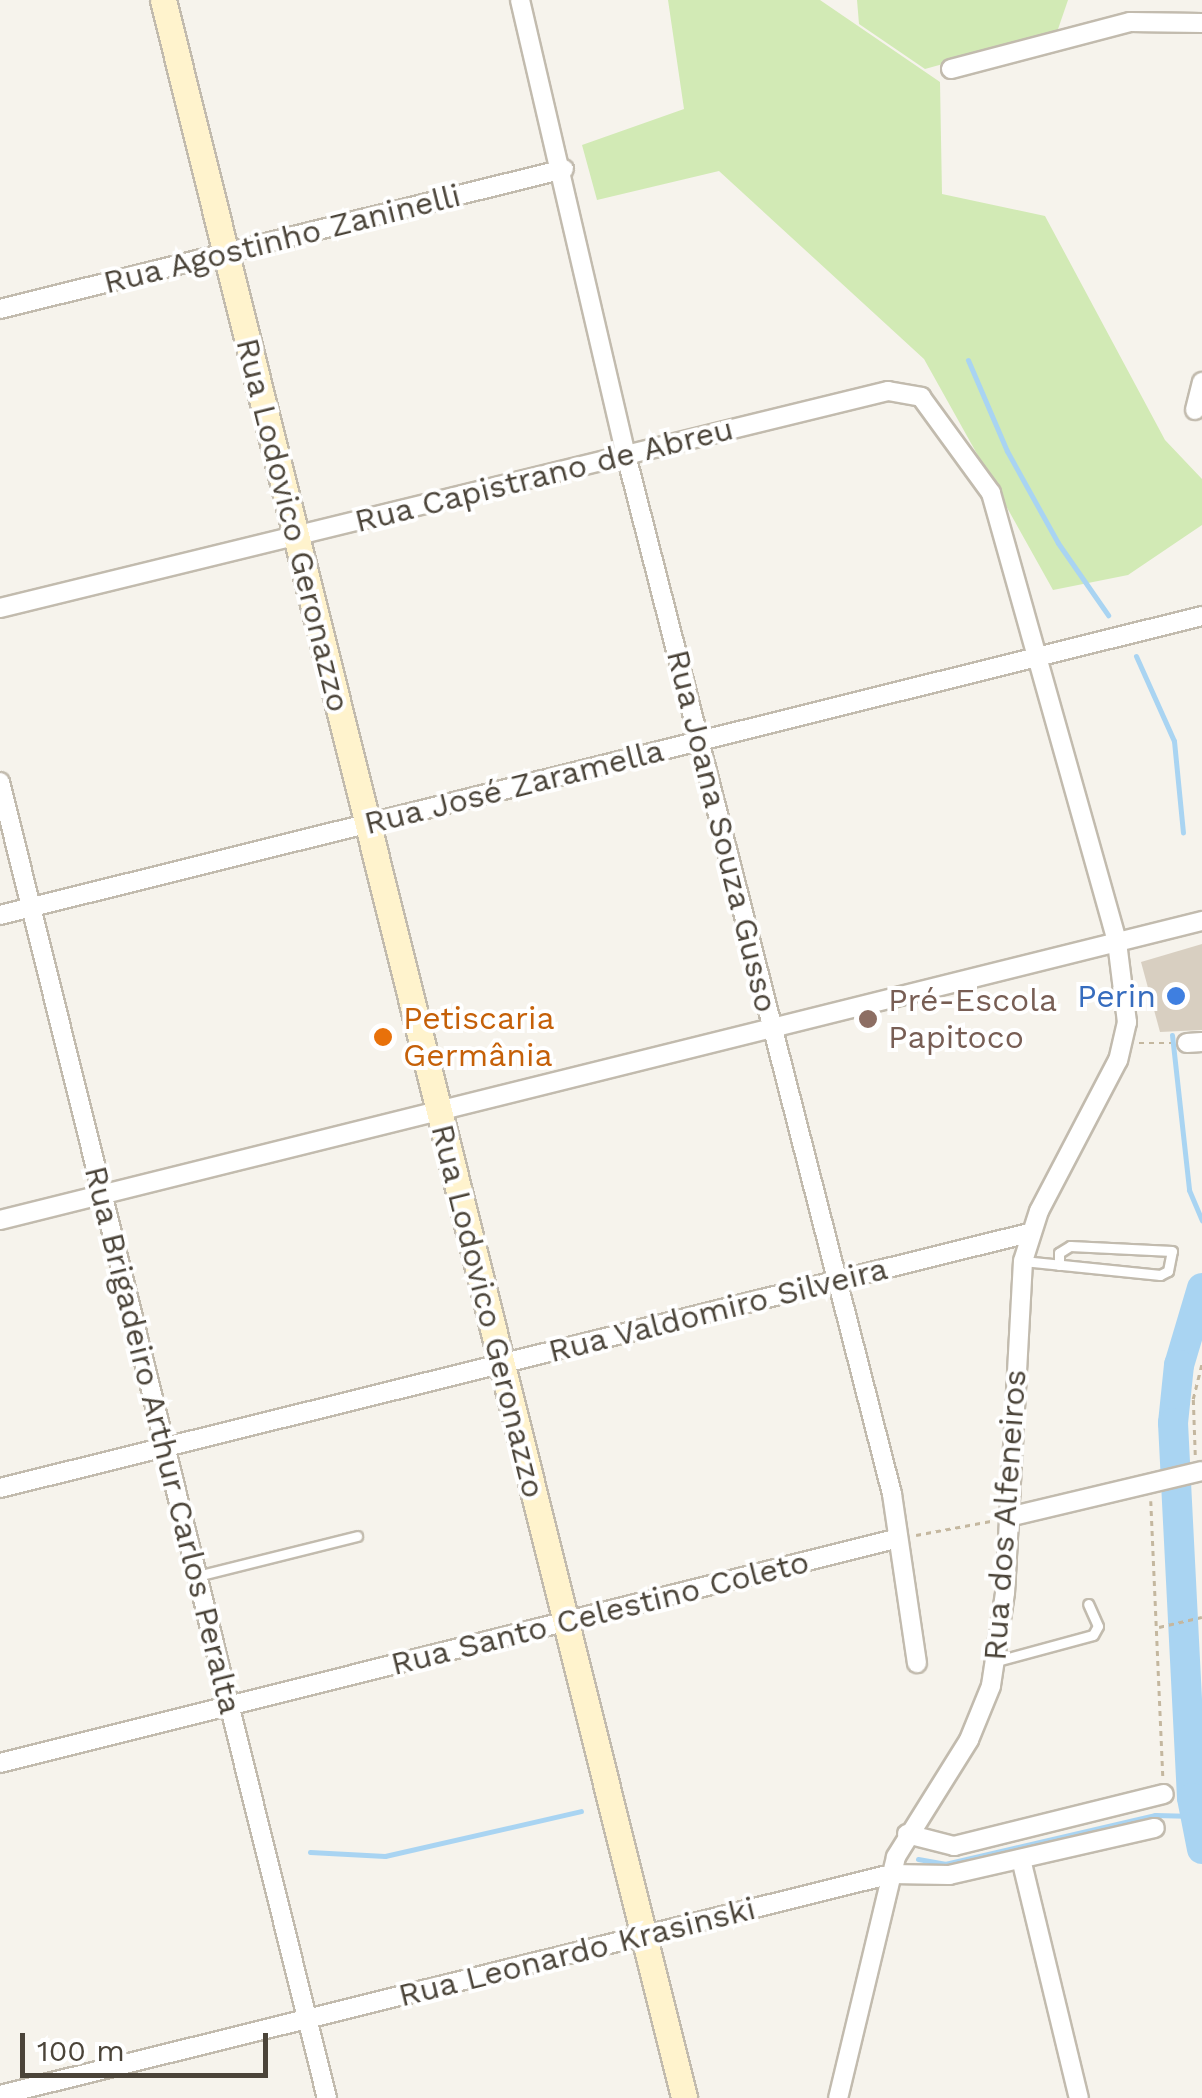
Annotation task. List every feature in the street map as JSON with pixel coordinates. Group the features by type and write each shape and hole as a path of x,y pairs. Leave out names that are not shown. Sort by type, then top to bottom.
{"main road":[{"name":"Rua Lodovico Geronazzo","path":"163,0 684,2098"}],"street":[{"name":"Rua Joana Souza Gusso","path":"520,0 564,170 626,455 892,1494 895,1539 917,1663"},
{"path":"951,69 1130,22 1202,23"},
{"name":"Rua Agostinho Zaninelli","path":"0,309 564,170"},
{"path":"1195,410 1202,382"},
{"name":"Rua Capistrano de Abreu","path":"0,608 888,390 913,392 991,493 1039,657"},
{"name":"Rua José Zaramella","path":"0,915 1202,616"},
{"path":"1039,657 1117,942"},
{"name":"Rua Brigadeiro Arthur Carlos Peralta","path":"0,782 326,2098"},
{"path":"0,1220 1202,921"},
{"name":"Rua dos Alfeneiros","path":"838,2098 892,1874 907,1834 969,1740 997,1661 1023,1261 1029,1233 1124,1042 1126,999 1117,942"},
{"name":"Rua Valdomiro Silveira","path":"0,1488 1029,1233"},
{"path":"1009,1518 1195,1473"},
{"name":"Rua Santo Celestino Coleto","path":"0,1763 895,1539"},
{"path":"907,1834 954,1846 1164,1794"},
{"name":"Rua Leonardo Krasinski","path":"0,2095 892,1874 932,1878 1155,1828"},
{"path":"1021,1859 1080,2098"}],"lane":[{"path":"1023,1261 1058,1265 1160,1275 1168,1271 1172,1251 1070,1246 1060,1253 1058,1265"},
{"path":"197,1576 357,1536"},
{"path":"997,1661 1093,1635 1098,1626 1088,1604"}],"path":[{"path":"1195,1473 1193,1399 1202,1364"},
{"path":"1155,1483 1164,1794"},
{"path":"895,1539 1009,1518"},
{"path":"1157,1628 1202,1617"}],"green space":[{"path":"668,0 820,0 940,82 942,194 1045,216 1165,440 1202,479 1202,525 1128,575 1053,590 924,359 719,171 597,200 582,145 684,109"},
{"path":"857,0 1068,0 1057,32 925,69 859,24"}],"building":[{"name":"Perin","path":"1202,944 1202,1030 1160,1032 1141,962"}],"waterway":[{"path":"968,360 1007,451 1058,543 1108,615"},
{"path":"1136,656 1174,741 1183,833"},
{"path":"1172,1035 1189,1190 1202,1220"},
{"path":"1202,1288 1179,1365 1173,1423 1192,1798 1202,1849"},
{"path":"310,1852 385,1856 581,1811"},
{"path":"918,1859 945,1864 1155,1815 1195,1816"}],"place":[{"name":"Perin","path":"1176,996"},
{"name":"Pré-Escola Papitoco","path":"868,1019"},
{"name":"Petiscaria Germânia","path":"383,1037"}]}
